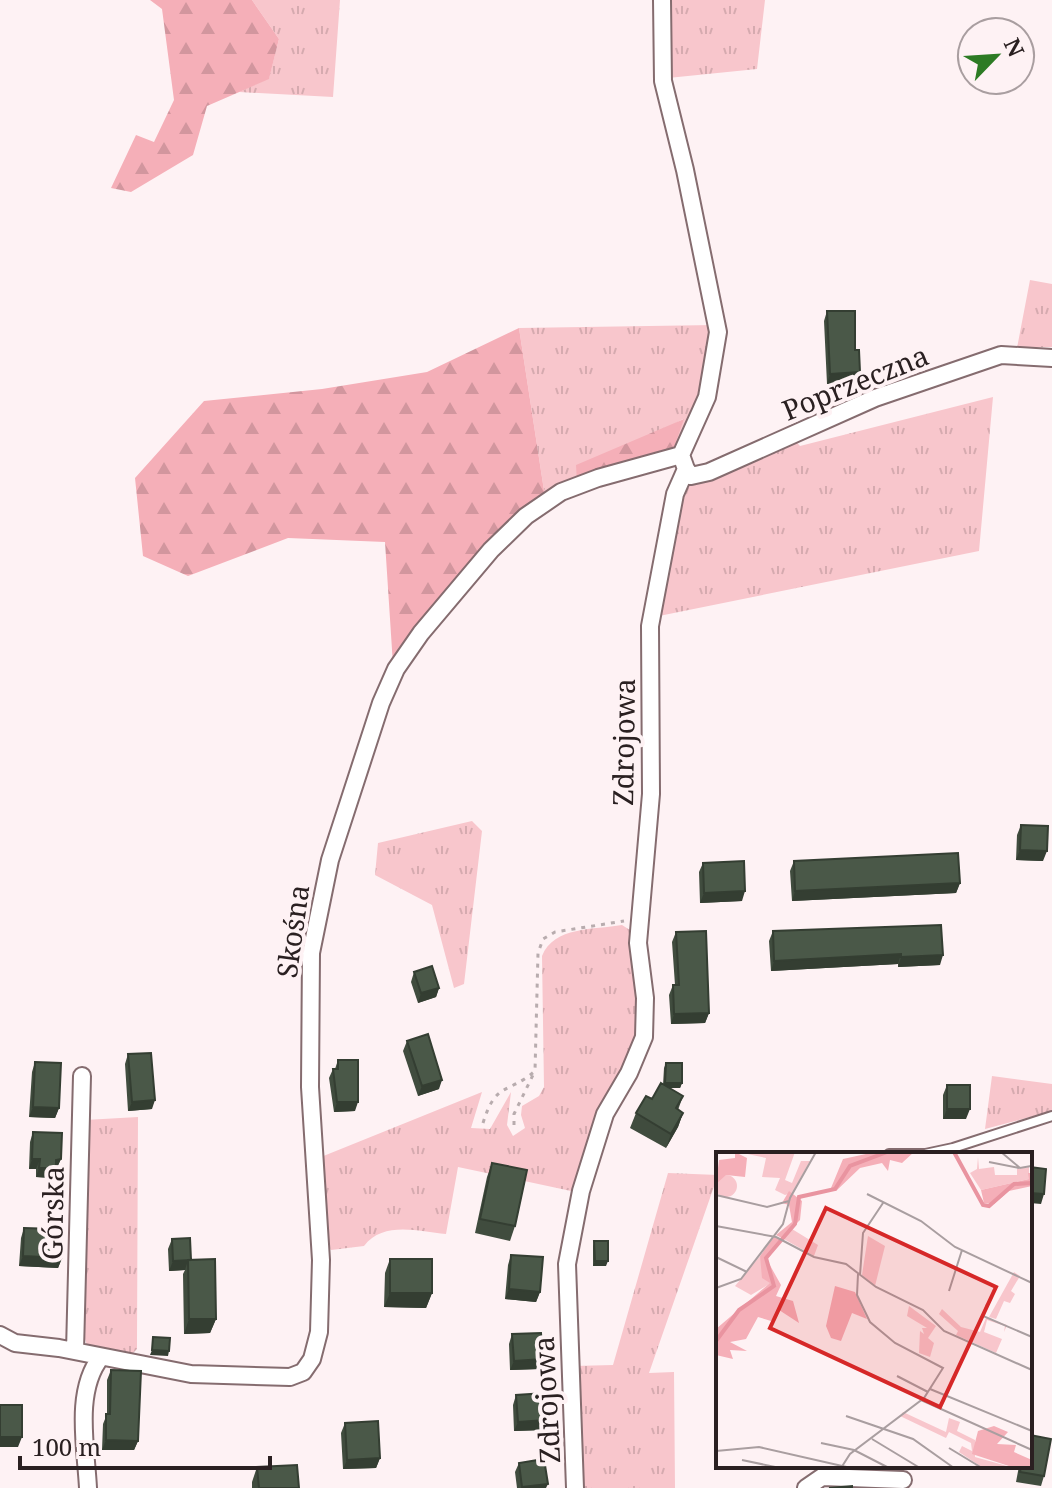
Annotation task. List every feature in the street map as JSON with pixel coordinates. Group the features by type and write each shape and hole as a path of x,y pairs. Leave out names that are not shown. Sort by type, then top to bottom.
{"street":[{"name":"Zdrojowa","path":"575,1488 567,1264 581,1191 605,1114 629,1073 644,1037 640,918 651,794 650,626 675,494 707,397 718,332 663,81 662,0"},
{"name":"Poprzeczna","path":"684,462 691,476 709,472 875,398 1001,355 1052,358"},
{"name":"Skośna","path":"0,1335 15,1343 75,1351 191,1374 290,1377 303,1372 312,1359 319,1332 321,1260 310,1087 311,953 330,860 381,703 396,669 421,633 491,550 526,516 561,492 598,478 684,462"},
{"name":"Górska","path":"75,1351 82,1076"},
{"path":"88,1488 84,1408 90,1371 101,1357"},
{"path":"806,1488 822,1477 903,1480"}],"lane":[{"path":"934,1152 1052,1116"}],"path":[{"path":"514,1125 514,1114 535,1071 538,953 543,939 555,932 640,918"},
{"path":"483,1123 490,1100 535,1071"}],"green space":[{"path":"150,0 252,0 279,39 269,79 207,106 193,155 131,192 111,188 136,135 154,142 174,100 162,9"},
{"path":"252,0 340,0 333,97 239,92 269,78 279,39"},
{"path":"666,0 765,0 757,69 668,78"},
{"path":"1030,280 1052,284 1052,347 1017,348"},
{"path":"714,325 704,394 673,451 683,419 545,497 519,328"},
{"path":"519,328 545,497 393,665 385,542 288,538 188,576 143,556 135,478 204,401 322,389 427,372"},
{"path":"993,397 979,551 659,616 674,516 686,486 793,438 800,446"},
{"path":"684,419 673,451 577,482 576,465"},
{"path":"472,821 482,831 464,984 454,988 432,905 375,875 378,843"},
{"path":"622,925 633,932 640,1035 627,1066 601,1109 571,1191 458,1167 446,1234 391,1230 372,1238 364,1246 331,1250 324,1239 321,1157 482,1092 471,1128 490,1129 511,1092 507,1125 513,1136 525,1128 522,1106 539,1096 544,1087 542,956 548,946 565,934"},
{"path":"992,1076 1052,1084 1052,1111 985,1129"},
{"path":"138,1117 137,1349 129,1357 88,1348 83,1333 85,1120"},
{"path":"668,1173 716,1175 649,1373 674,1372 675,1488 576,1488 574,1366 613,1365"}],"building":[{"path":"827,311 855,311 855,350 859,350 860,372 830,374"},
{"path":"1021,825 1048,826 1047,851 1020,850"},
{"path":"958,853 960,883 795,891 794,861"},
{"path":"744,861 745,891 704,893 703,863"},
{"path":"941,925 943,955 901,957 901,954 774,961 773,931"},
{"path":"706,931 709,1013 674,1014 673,985 679,985 676,932"},
{"path":"432,966 439,988 421,993 414,972"},
{"path":"428,1034 442,1080 422,1086 407,1041"},
{"path":"151,1053 155,1100 132,1102 128,1054"},
{"path":"338,1060 358,1060 358,1102 337,1102 333,1069 338,1069"},
{"path":"35,1062 61,1063 59,1108 33,1107"},
{"path":"666,1063 682,1063 682,1083 665,1083"},
{"path":"661,1083 683,1096 676,1108 683,1113 671,1134 636,1113 646,1096 652,1099"},
{"path":"947,1085 970,1085 970,1109 947,1109"},
{"path":"33,1132 62,1133 61,1159 56,1160 56,1168 39,1168 40,1159 32,1159"},
{"path":"492,1163 527,1170 515,1226 480,1219"},
{"path":"1032,1167 1046,1169 1044,1194 1032,1193"},
{"path":"24,1228 54,1229 54,1236 62,1236 62,1258 23,1256"},
{"path":"190,1238 191,1260 173,1261 172,1239"},
{"path":"594,1241 608,1241 608,1261 595,1261"},
{"path":"511,1255 543,1257 540,1292 509,1289"},
{"path":"215,1259 216,1319 189,1319 188,1260"},
{"path":"390,1259 432,1259 432,1293 390,1293"},
{"path":"541,1333 543,1359 514,1361 512,1334"},
{"path":"153,1337 170,1338 169,1351 152,1350"},
{"path":"111,1370 141,1371 138,1441 106,1440"},
{"path":"545,1393 546,1420 518,1422 516,1395"},
{"path":"0,1405 22,1405 22,1437 0,1437"},
{"path":"378,1421 380,1458 347,1460 345,1423"},
{"path":"1032,1435 1051,1439 1044,1476 1020,1472 1021,1468 1032,1468"},
{"path":"544,1459 548,1484 522,1487 519,1463"},
{"path":"297,1465 299,1488 259,1488 257,1467"}]}
